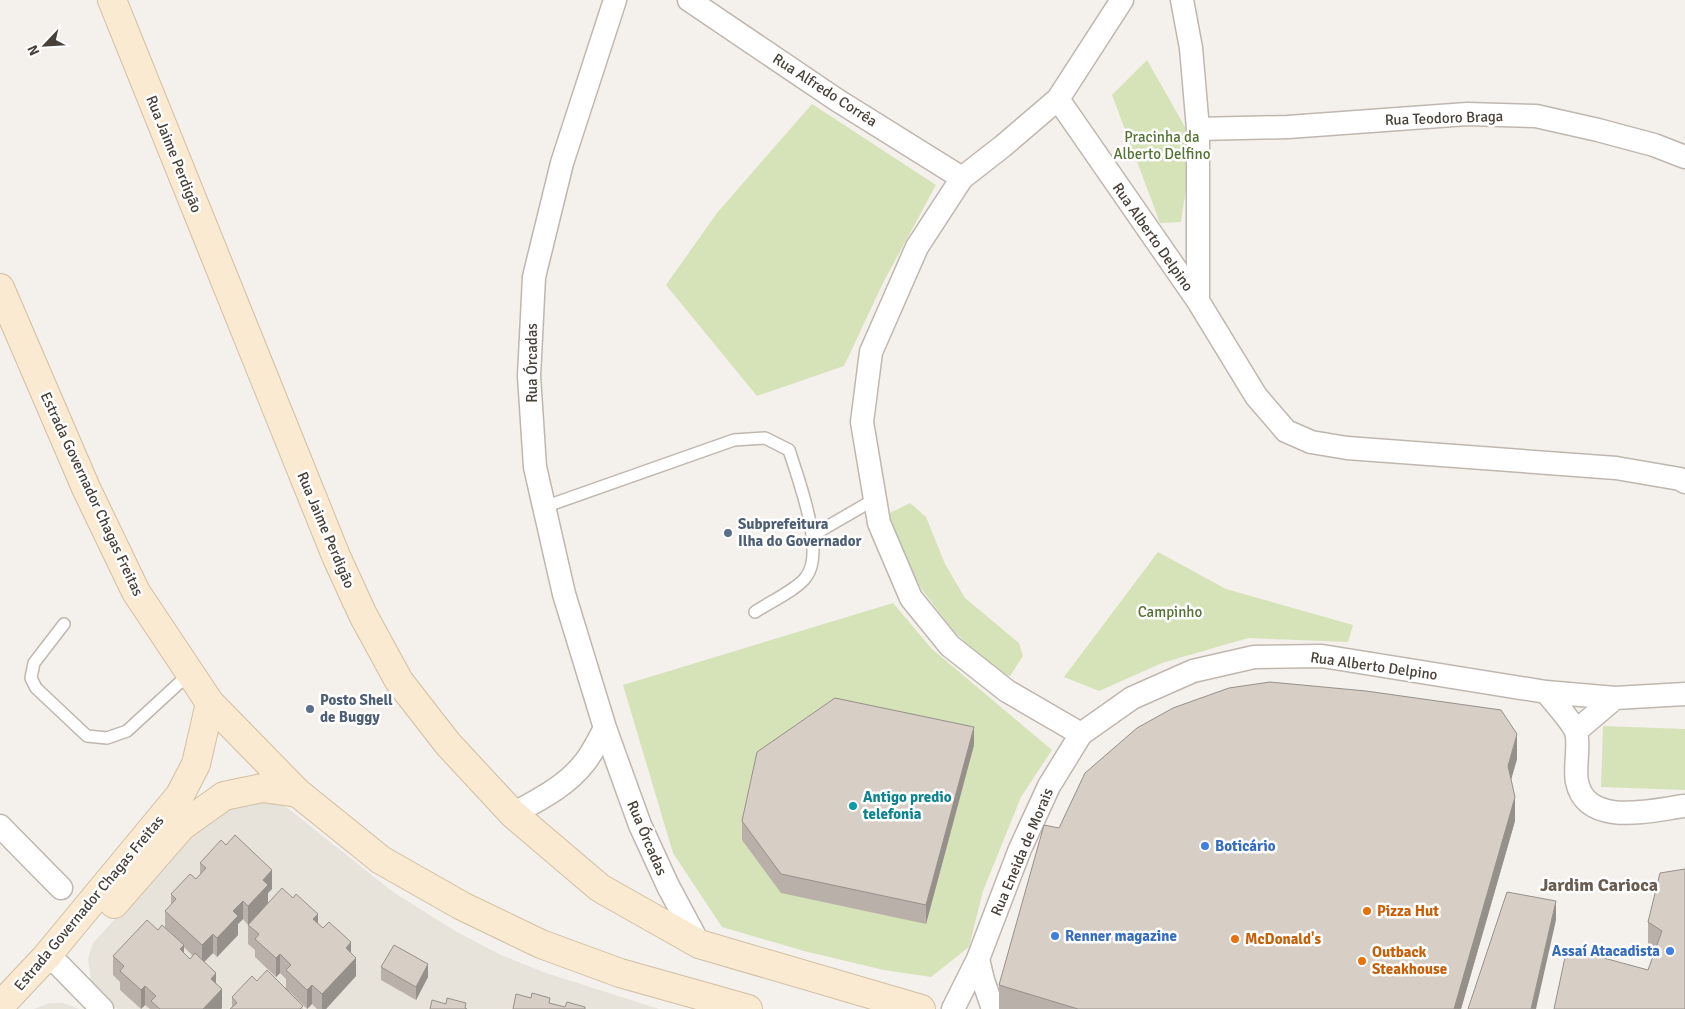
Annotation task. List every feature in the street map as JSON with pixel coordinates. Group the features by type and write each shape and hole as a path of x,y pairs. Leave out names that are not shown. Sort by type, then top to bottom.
{"main road":[{"name":"Rua Jaime Perdigão","path":"112,0 329,538 363,615 399,680 448,744 512,814 600,888 699,944 921,1009"},
{"name":"Estrada Governador Chagas Freitas","path":"0,288 86,488 136,592 210,703 196,764 180,795 18,1009"},
{"path":"210,703 298,793 381,860 471,910 541,944 620,973 748,1009"},
{"name":"Estrada Governador Chagas Freitas","path":"0,1006 52,962 182,826 224,796 262,788 298,793"}],"street":[{"name":"Rua Órcadas","path":"615,0 562,163 534,278 529,376 535,468 564,594 605,728 640,825 668,886 699,944"},
{"name":"Rua Alfredo Corrêa","path":"689,0 837,100 962,178"},
{"path":"1081,734 1007,691 950,646 911,598 879,523 862,422 871,352 917,248 962,178 1058,99 1122,0"},
{"name":"Rua Alberto Delpino","path":"1182,0 1191,48 1198,129 1198,301"},
{"name":"Rua Alberto Delpino","path":"1058,99 1198,301 1256,396 1286,431 1311,442 1346,448 1616,468 1680,479 1685,482"},
{"name":"Rua Teodoro Braga","path":"1198,129 1288,127 1466,114 1536,116 1654,145 1685,157"},
{"name":"Rua Alberto Delpino","path":"1081,734 1132,698 1193,671 1254,657 1322,656 1546,692 1614,698 1684,696"},
{"path":"1546,692 1576,731 1576,781 1583,797 1596,808 1621,814 1685,806"},
{"path":"1576,731 1614,698"},
{"path":"512,814 549,794 569,777 584,763 605,728"},
{"name":"Rua Eneida de Morais","path":"953,1009 978,959 1020,850 1049,786 1081,734"},
{"path":"0,826 61,888"},
{"path":"978,959 992,1009"},
{"path":"52,962 102,1009"}],"lane":[{"path":"544,507 734,440 766,438 789,450 812,535 813,566 806,578 755,612"},
{"path":"812,535 875,499"},
{"path":"64,624 34,663 31,678 36,688 87,736 107,738 127,731 190,673"}],"shaded area":[{"path":"239,799 275,801 286,807 393,892 457,932 499,954 543,972 659,1009 117,1009 99,992 91,980 88,959 93,943 203,823"},
{"path":"50,1003 63,1003 79,1009 34,1009"}],"green space":[{"name":"Pracinha da Alberto Delfino","path":"1147,60 1193,141 1181,222 1160,223 1112,95"},
{"path":"812,104 936,185 884,281 844,366 757,396 666,285 717,213"},
{"path":"910,503 926,517 945,564 965,598 1019,643 1023,656 1010,676 993,670 953,630 920,587 892,529 890,513"},
{"name":"Campinho","path":"1158,552 1226,589 1353,625 1348,642 1248,638 1162,663 1099,691 1064,677"},
{"path":"893,603 932,649 1052,750 1021,797 983,891 969,947 931,977 884,970 804,951 722,927 673,853 623,685"},
{"path":"1603,726 1685,729 1685,790 1601,787"}],"building":[{"path":"1270,682 1366,691 1501,710 1517,734 1508,766 1515,797 1454,1009 1078,1009 999,985 1044,825 1059,828 1085,773 1137,728 1173,708 1229,688"},
{"name":"Antigo predio telefonia","path":"835,698 974,727 926,905 781,874 742,821 757,752"},
{"path":"235,835 272,870 263,880 268,885 248,906 243,901 233,911 238,916 217,938 213,934 202,945 165,911 176,899 171,894 190,874 196,879 206,868 200,863 221,840 226,845"},
{"name":"Assaí Atacadista","path":"1685,869 1685,1009 1554,1009 1567,948 1648,970 1662,931 1648,922 1660,873"},
{"path":"282,888 293,898 296,894 318,914 313,919 323,928 329,922 351,942 346,948 356,958 322,994 312,985 307,990 286,970 291,965 280,954 276,958 255,939 259,934 248,925"},
{"path":"1507,892 1556,901 1531,1009 1468,1009"},
{"path":"147,920 158,930 162,925 184,945 180,949 190,959 195,953 216,973 211,979 222,989 203,1009 160,1009 151,1001 156,996 145,986 141,990 120,971 124,966 113,956"},
{"path":"394,945 428,964 416,987 381,967"},
{"path":"267,970 303,1006 300,1009 230,1009 237,1003 232,997 252,976 257,981"},
{"path":"532,993 550,998 549,1003 565,1007 567,1002 585,1007 585,1009 513,1009 516,994 531,998"},
{"path":"447,998 466,1003 465,1008 467,1009 430,1009 432,1000 446,1004"}],"place":[{"name":"Subprefeitura Ilha do Governador","path":"728,533"},
{"name":"Posto Shell de Buggy","path":"310,709"},
{"name":"Antigo predio telefonia","path":"853,806"},
{"name":"Boticário","path":"1205,846"},
{"name":"Pizza Hut","path":"1367,911"},
{"name":"Renner magazine","path":"1055,936"},
{"name":"McDonald's","path":"1235,939"},
{"name":"Assaí Atacadista","path":"1670,951"},
{"name":"Outback Steakhouse","path":"1362,961"}],"district":[{"name":"Jardim Carioca","path":"1599,885"}]}
